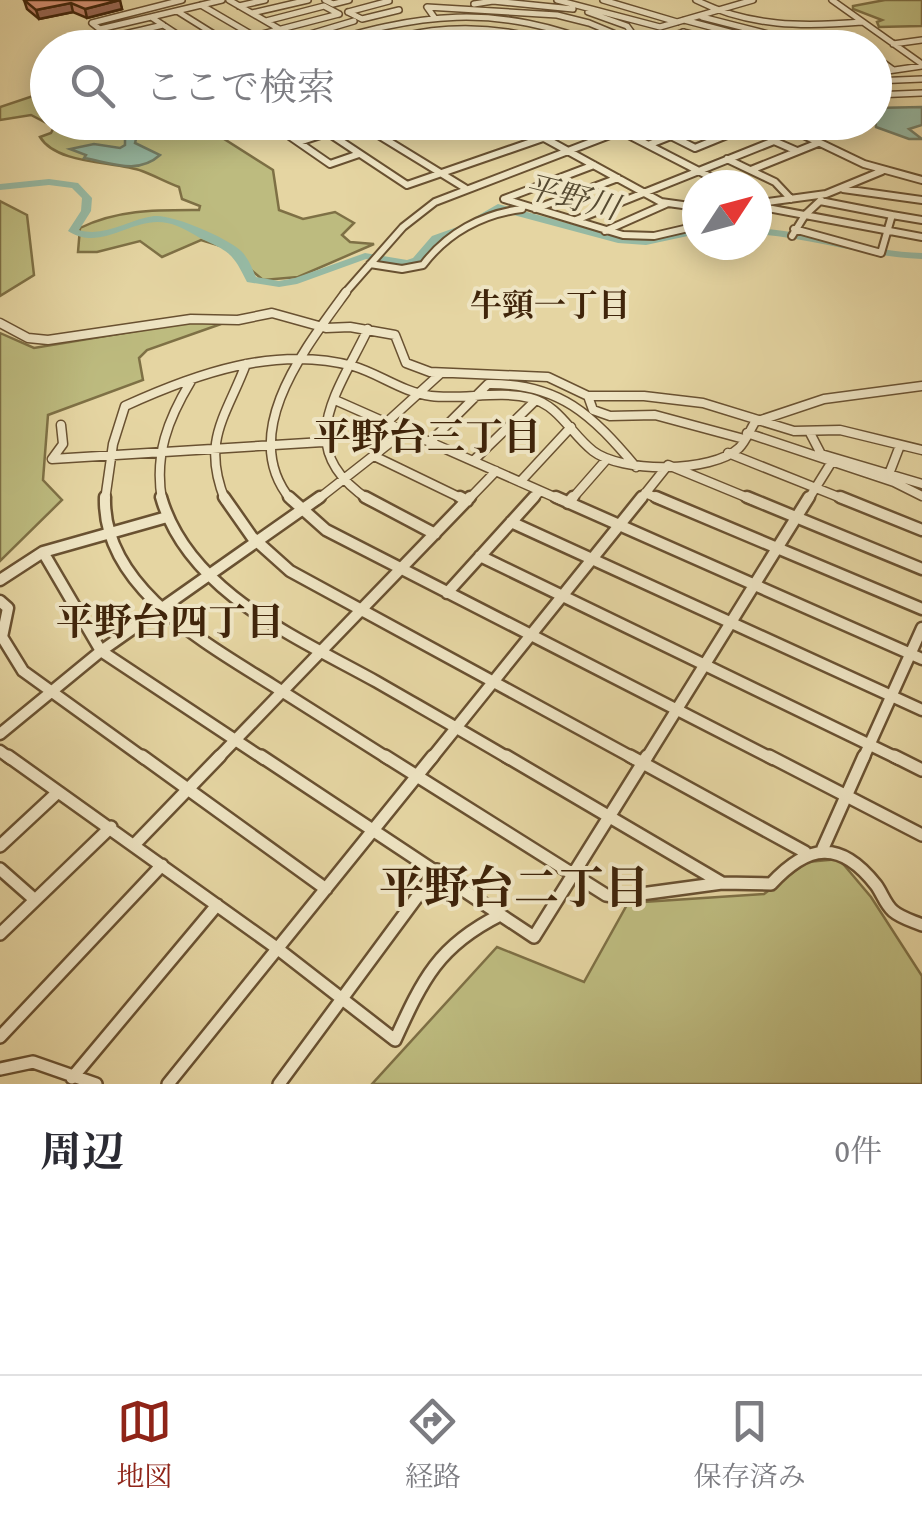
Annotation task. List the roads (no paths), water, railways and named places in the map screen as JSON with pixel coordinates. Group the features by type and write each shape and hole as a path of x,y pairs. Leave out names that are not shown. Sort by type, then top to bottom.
{"street":[{"path":"127,0 142,10"},
{"path":"182,0 92,23 100,29 225,0 280,29"},
{"path":"240,6 265,0"},
{"path":"252,13 308,0"},
{"path":"325,0 333,4 350,0"},
{"path":"557,0 656,27 753,0"},
{"path":"696,0 716,11 777,25 862,22"},
{"path":"832,0 873,30"},
{"path":"399,10 362,19 348,12 388,1 424,30 469,30"},
{"path":"467,7 492,1 565,8 630,30"},
{"path":"597,8 606,1 717,30"},
{"path":"201,5 244,30"},
{"path":"266,21 324,6 339,14 276,30"},
{"path":"434,17 427,7 467,7 557,15 602,30"},
{"path":"557,15 565,8"},
{"path":"177,11 206,30"},
{"path":"509,30 520,12"},
{"path":"700,16 756,30"},
{"path":"151,17 172,30"},
{"path":"373,30 434,17 566,30"},
{"path":"320,30 354,21"},
{"path":"142,30 163,24"},
{"path":"666,25 679,30"},
{"path":"892,44 922,40"},
{"path":"892,44 922,65"},
{"path":"892,68 922,65"},
{"path":"892,80 922,79"},
{"path":"892,94 922,92"},
{"path":"296,140 330,164 359,154"},
{"path":"299,142 305,140"},
{"path":"338,140 407,185 538,140"},
{"path":"386,140 465,188"},
{"path":"548,140 666,204 682,206"},
{"path":"597,140 465,188 426,208 382,249 320,326 273,416 268,444 270,462 281,488 301,512 326,530 922,836"},
{"path":"638,140 698,170 774,141 797,152"},
{"path":"648,145 661,140"},
{"path":"679,140 695,148 715,140"},
{"path":"812,140 882,170 922,180"},
{"path":"727,160 750,170 818,143"},
{"path":"594,165 504,199 604,232 654,236 682,229"},
{"path":"772,202 843,190 882,170"},
{"path":"576,220 682,176"},
{"path":"370,264 402,269 423,265 441,242 504,210 531,208 618,178"},
{"path":"772,181 791,199"},
{"path":"843,190 922,200"},
{"path":"826,194 793,232 881,253 892,215"},
{"path":"820,201 922,220"},
{"path":"604,232 666,204"},
{"path":"772,208 922,237"},
{"path":"0,323 42,340 191,319 233,320 272,313 320,326 368,329 399,338 403,359 413,368 441,373 536,374 588,396 644,396 703,403 755,422 810,431 840,430 900,448 922,450"},
{"path":"368,329 324,426 328,463 342,481 435,534"},
{"path":"922,386 824,399 755,422 739,449 728,453 636,467 606,460 558,412 536,400 418,394 352,366 302,361 246,364 125,406 108,456 103,493 108,535 141,589 184,630 280,694 606,894 619,897 722,883 772,884 804,852 823,848 850,860 873,880 894,912 922,925"},
{"path":"246,364 224,408 212,450 215,478 230,512 256,544 290,571 804,852"},
{"path":"386,422 441,373"},
{"path":"191,380 173,409 158,452 159,484 167,517 184,546 210,576 322,650 722,883"},
{"path":"430,442 488,384 517,382 556,394 602,427 636,467"},
{"path":"588,396 594,410 610,416 655,415 745,436 894,482 922,496"},
{"path":"335,400 916,656"},
{"path":"473,461 536,400"},
{"path":"61,425 63,444 52,460 324,442"},
{"path":"520,482 571,427"},
{"path":"0,734 100,652 301,512 405,431"},
{"path":"810,431 820,454 922,484"},
{"path":"889,474 900,448"},
{"path":"728,453 922,530"},
{"path":"374,456 467,500"},
{"path":"568,503 606,460"},
{"path":"43,552 100,652 437,870 534,938 830,463"},
{"path":"168,1084 668,465"},
{"path":"668,465 922,569"},
{"path":"134,844 496,471"},
{"path":"447,593 540,490"},
{"path":"645,493 922,609"},
{"path":"0,580 43,552 167,517"},
{"path":"511,522 922,710"},
{"path":"480,556 922,770"},
{"path":"0,601 8,608 2,638 23,671 326,889"},
{"path":"823,848 891,696 916,656 922,628"},
{"path":"3,758 111,827 394,1040 439,953 475,926 500,915"},
{"path":"0,846 58,792"},
{"path":"0,934 111,827"},
{"path":"0,1037 162,865"},
{"path":"0,869 34,900"},
{"path":"279,1084 437,870"},
{"path":"72,1078 218,905"},
{"path":"0,1070 33,1062 96,1084"}],"waterway":[{"name":"平野川","path":"0,187 49,182 75,185 87,198 86,211 73,231 95,236 154,219 171,220 232,249 251,280 279,284 365,256 417,261 436,238 464,228 498,207 618,240 646,242 682,234"},
{"name":"平野川","path":"772,232 880,253 922,256"}],"district":[{"name":"牛頸一丁目","path":"550,305"},
{"name":"平野台三丁目","path":"427,437"},
{"name":"平野台四丁目","path":"170,622"},
{"name":"平野台二丁目","path":"514,887"}]}
